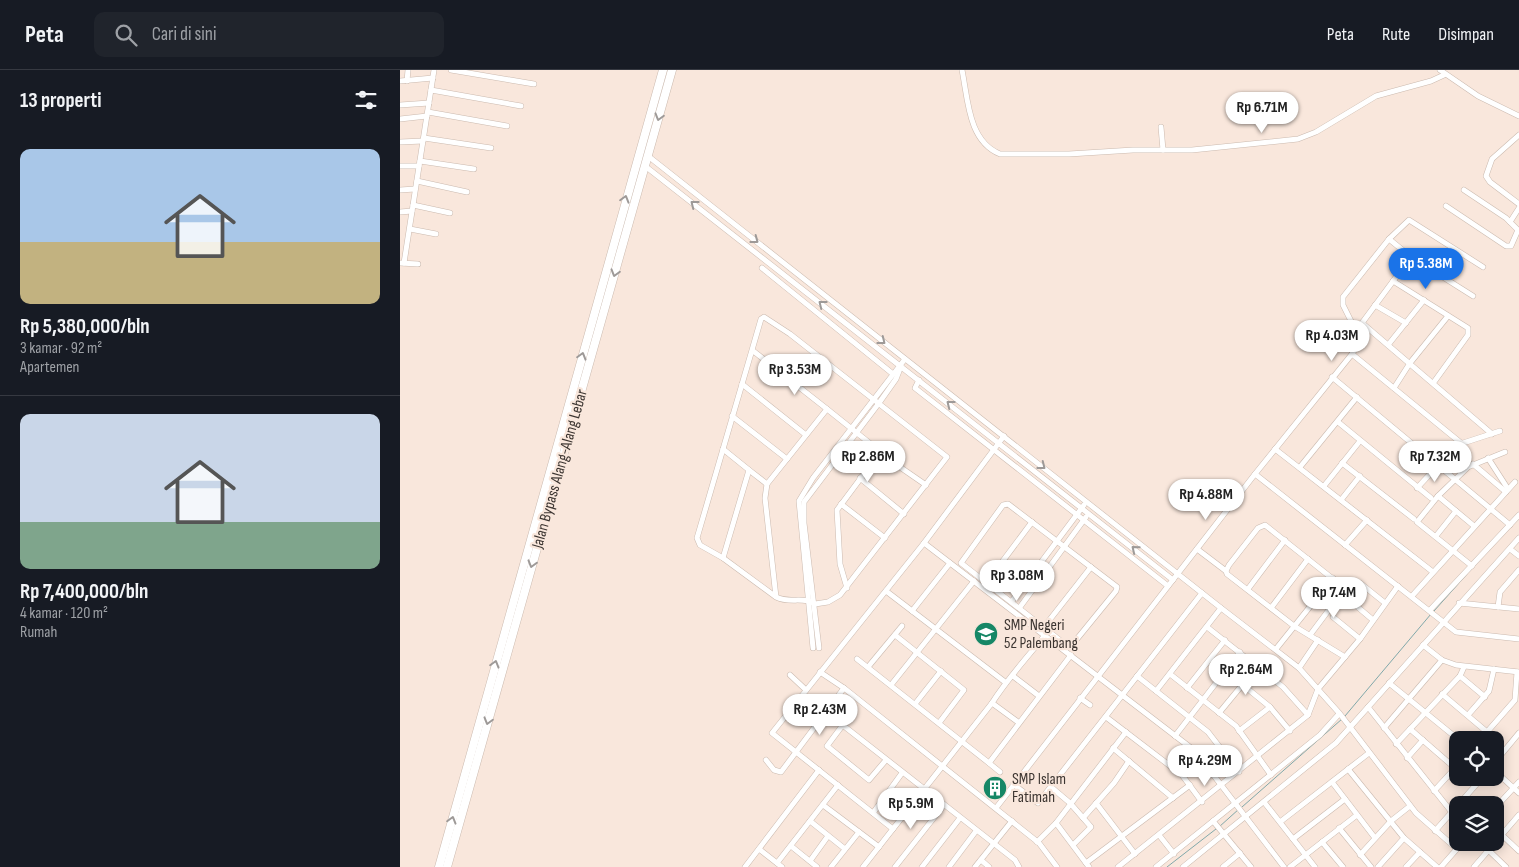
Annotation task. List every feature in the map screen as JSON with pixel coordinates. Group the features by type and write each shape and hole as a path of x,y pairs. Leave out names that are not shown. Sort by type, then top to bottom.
{"highway":[{"name":"Jalan Bypass Alang-Alang Lebar","path":"439,867 662,70"},
{"name":"Jalan Bypass Alang-Alang Lebar","path":"447,867 672,70"},
{"path":"539,509 548,511"}],"street":[{"path":"406,80 408,70"},
{"path":"418,264 402,263 410,229 434,70"},
{"path":"451,70 534,84"},
{"path":"962,70 967,103 976,129 984,143 991,150 1000,154 1078,154 1224,148 1303,138 1324,128 1376,96 1431,81 1442,72 1482,99 1519,115"},
{"path":"400,81 433,78"},
{"path":"431,90 521,106"},
{"path":"400,105 429,103"},
{"path":"401,118 427,114 507,126"},
{"path":"1161,127 1163,150"},
{"path":"1519,135 1492,159 1486,176 1490,182 1519,204"},
{"path":"400,142 423,140 491,148"},
{"path":"648,156 1299,668 1340,714 1410,806 1449,842"},
{"path":"400,166 420,163 474,169"},
{"path":"645,166 1173,580"},
{"path":"417,181 466,192"},
{"path":"400,190 416,189"},
{"path":"1446,206 1509,247 1513,244 1519,232 1510,222 1464,190"},
{"path":"400,212 412,208 450,213"},
{"path":"1510,222 1519,208"},
{"path":"996,808 1012,784 1255,474 1352,354 1358,344 1356,332 1343,304 1343,297 1389,240 1410,219 1451,249 1483,267"},
{"path":"410,229 436,234"},
{"path":"400,238 408,237"},
{"path":"1389,240 1473,296"},
{"path":"1436,273 1451,249"},
{"path":"1356,332 1412,257"},
{"path":"762,268 788,291 893,374"},
{"path":"1393,281 1468,328 1468,335 1434,382"},
{"path":"788,291 795,282"},
{"path":"1388,345 1424,300"},
{"path":"1375,305 1406,323"},
{"path":"834,326 847,313"},
{"path":"1394,388 1410,363 1448,316"},
{"path":"764,317 790,334 946,457 847,588 834,599 815,604 810,600 786,601 776,597 723,558 700,545 698,538 732,416 761,319 764,317"},
{"path":"1362,323 1434,382 1492,434"},
{"path":"752,350 926,485"},
{"path":"1352,354 1461,443"},
{"path":"901,365 896,379 879,404 804,502 804,523 815,604 816,648 799,501 802,492 893,374 906,359"},
{"path":"1332,377 1489,510 1510,525"},
{"path":"919,380 915,388 1168,586"},
{"path":"742,384 806,435"},
{"path":"1300,467 1357,397"},
{"path":"776,597 765,498 767,484 827,409"},
{"path":"732,416 787,459"},
{"path":"1338,422 1431,498"},
{"path":"1417,488 1437,464 1461,443 1500,431"},
{"path":"893,829 772,732 924,543 1004,436"},
{"path":"1324,486 1360,441"},
{"path":"723,449 767,484"},
{"path":"1275,449 1433,572"},
{"path":"847,588 840,564 837,510 880,451"},
{"path":"1472,566 1417,522 1438,496 1473,464 1505,452"},
{"path":"1488,458 1507,490"},
{"path":"1342,464 1414,519"},
{"path":"1473,464 1507,490"},
{"path":"723,558 749,470"},
{"path":"1255,474 1460,633 1519,639"},
{"path":"1341,500 1360,476"},
{"path":"860,478 904,514"},
{"path":"1412,596 1515,482"},
{"path":"802,492 809,494"},
{"path":"1438,496 1474,526"},
{"path":"1012,601 1058,542 1086,501"},
{"path":"841,504 884,538"},
{"path":"1006,504 1032,522 1117,589 1090,625 1069,646 962,564 960,560 1006,504"},
{"path":"1020,607 1093,506"},
{"path":"1436,536 1456,511"},
{"path":"1431,611 1519,515"},
{"path":"1345,544 1367,520"},
{"path":"987,582 1032,522"},
{"path":"1226,571 1263,525 1333,578 1347,598 1373,620"},
{"path":"1183,867 1243,816 1264,802 1322,756 1519,538"},
{"path":"1248,589 1285,540"},
{"path":"924,543 1071,655 1122,697 1195,751 1235,806 1284,867"},
{"path":"1510,548 1519,556"},
{"path":"1197,549 1294,626 1345,657"},
{"path":"1271,608 1308,559"},
{"path":"912,611 950,563"},
{"path":"1044,627 1091,567"},
{"path":"1498,607 1500,592 1519,570"},
{"path":"1276,649 1333,578"},
{"path":"891,685 974,581"},
{"path":"1310,635 1343,591 1360,583 1385,603"},
{"path":"1118,867 1221,787 1308,715 1318,689 1360,639 1398,586"},
{"path":"886,591 1005,682"},
{"path":"1012,784 1036,804 1202,593"},
{"path":"1460,603 1519,609"},
{"path":"1156,692 1221,608"},
{"path":"1333,617 1360,639"},
{"path":"868,666 902,626"},
{"path":"1207,627 1283,687 1308,715"},
{"path":"895,635 964,690 939,723"},
{"path":"863,867 992,702 1005,682 1013,676 1045,635"},
{"path":"1187,688 1224,640"},
{"path":"1299,668 1318,640"},
{"path":"1423,645 1442,660 1464,667 1518,672 1515,700 1488,731"},
{"path":"1175,736 1240,652"},
{"path":"989,763 1018,722 1071,655"},
{"path":"857,659 1000,772"},
{"path":"1384,728 1442,660"},
{"path":"1219,713 1257,667"},
{"path":"1396,744 1460,676 1464,667"},
{"path":"1468,715 1485,697 1491,687 1494,669"},
{"path":"915,704 941,671"},
{"path":"820,672 844,688 941,767 1012,821 1037,842 1057,867"},
{"path":"1170,674 1239,731 1271,775"},
{"path":"790,675 806,690"},
{"path":"1013,676 1039,696"},
{"path":"1138,676 1156,692 1191,717 1219,743 1239,772"},
{"path":"1460,676 1485,697"},
{"path":"1390,682 1449,732"},
{"path":"1243,685 1270,707 1290,731"},
{"path":"766,760 774,770 780,773 844,688"},
{"path":"1442,694 1486,731"},
{"path":"1080,698 1090,705"},
{"path":"992,702 1018,722"},
{"path":"1239,731 1270,707"},
{"path":"1368,707 1449,809"},
{"path":"826,712 1014,860 1019,867"},
{"path":"1156,867 1235,806 1320,735 1340,714"},
{"path":"1106,717 1182,776 1202,802"},
{"path":"842,726 827,746 869,780 886,760"},
{"path":"1410,729 1449,760"},
{"path":"1037,842 1056,823 1126,732"},
{"path":"1504,751 1519,733"},
{"path":"1407,758 1423,740"},
{"path":"1113,748 1174,798"},
{"path":"1280,822 1369,753"},
{"path":"1083,818 1129,761"},
{"path":"1348,769 1404,838 1437,867"},
{"path":"745,867 819,770"},
{"path":"873,813 902,773"},
{"path":"1434,790 1449,774"},
{"path":"1504,780 1519,793"},
{"path":"1332,782 1375,838"},
{"path":"1504,798 1519,782"},
{"path":"759,849 779,865 791,846 838,785"},
{"path":"1056,823 1087,865 1190,785"},
{"path":"1466,796 1475,786"},
{"path":"1051,787 1070,803 1091,829 1073,845"},
{"path":"1294,839 1345,799"},
{"path":"1264,802 1315,867"},
{"path":"1096,803 1135,854"},
{"path":"824,805 879,847"},
{"path":"895,867 944,805"},
{"path":"1360,855 1390,821 1410,806"},
{"path":"1435,830 1449,814"},
{"path":"1290,867 1357,815"},
{"path":"922,867 960,818"},
{"path":"1504,833 1518,819"},
{"path":"976,867 1012,821"},
{"path":"810,822 845,849"},
{"path":"1215,822 1251,867"},
{"path":"1339,828 1371,867"},
{"path":"949,867 976,831"},
{"path":"831,867 859,832"},
{"path":"1159,835 1174,854"},
{"path":"810,861 828,836"},
{"path":"1504,837 1519,851"},
{"path":"1378,867 1404,838"},
{"path":"1322,842 1343,867"},
{"path":"791,846 816,867"},
{"path":"1441,867 1455,851"},
{"path":"1474,867 1488,851 1503,866"},
{"path":"1406,867 1420,852"},
{"path":"1223,867 1240,853"},
{"path":"981,860 990,867"}],"waterway":[{"path":"1434,611 1476,564"},
{"path":"1345,716 1431,614"},
{"path":"1242,807 1342,719"},
{"path":"1219,827 1239,809"},
{"path":"1167,867 1216,829"}],"place":[{"name":"SMP Negeri 52 Palembang","path":"986,634"},
{"name":"SMP Islam Fatimah","path":"995,788"}]}
